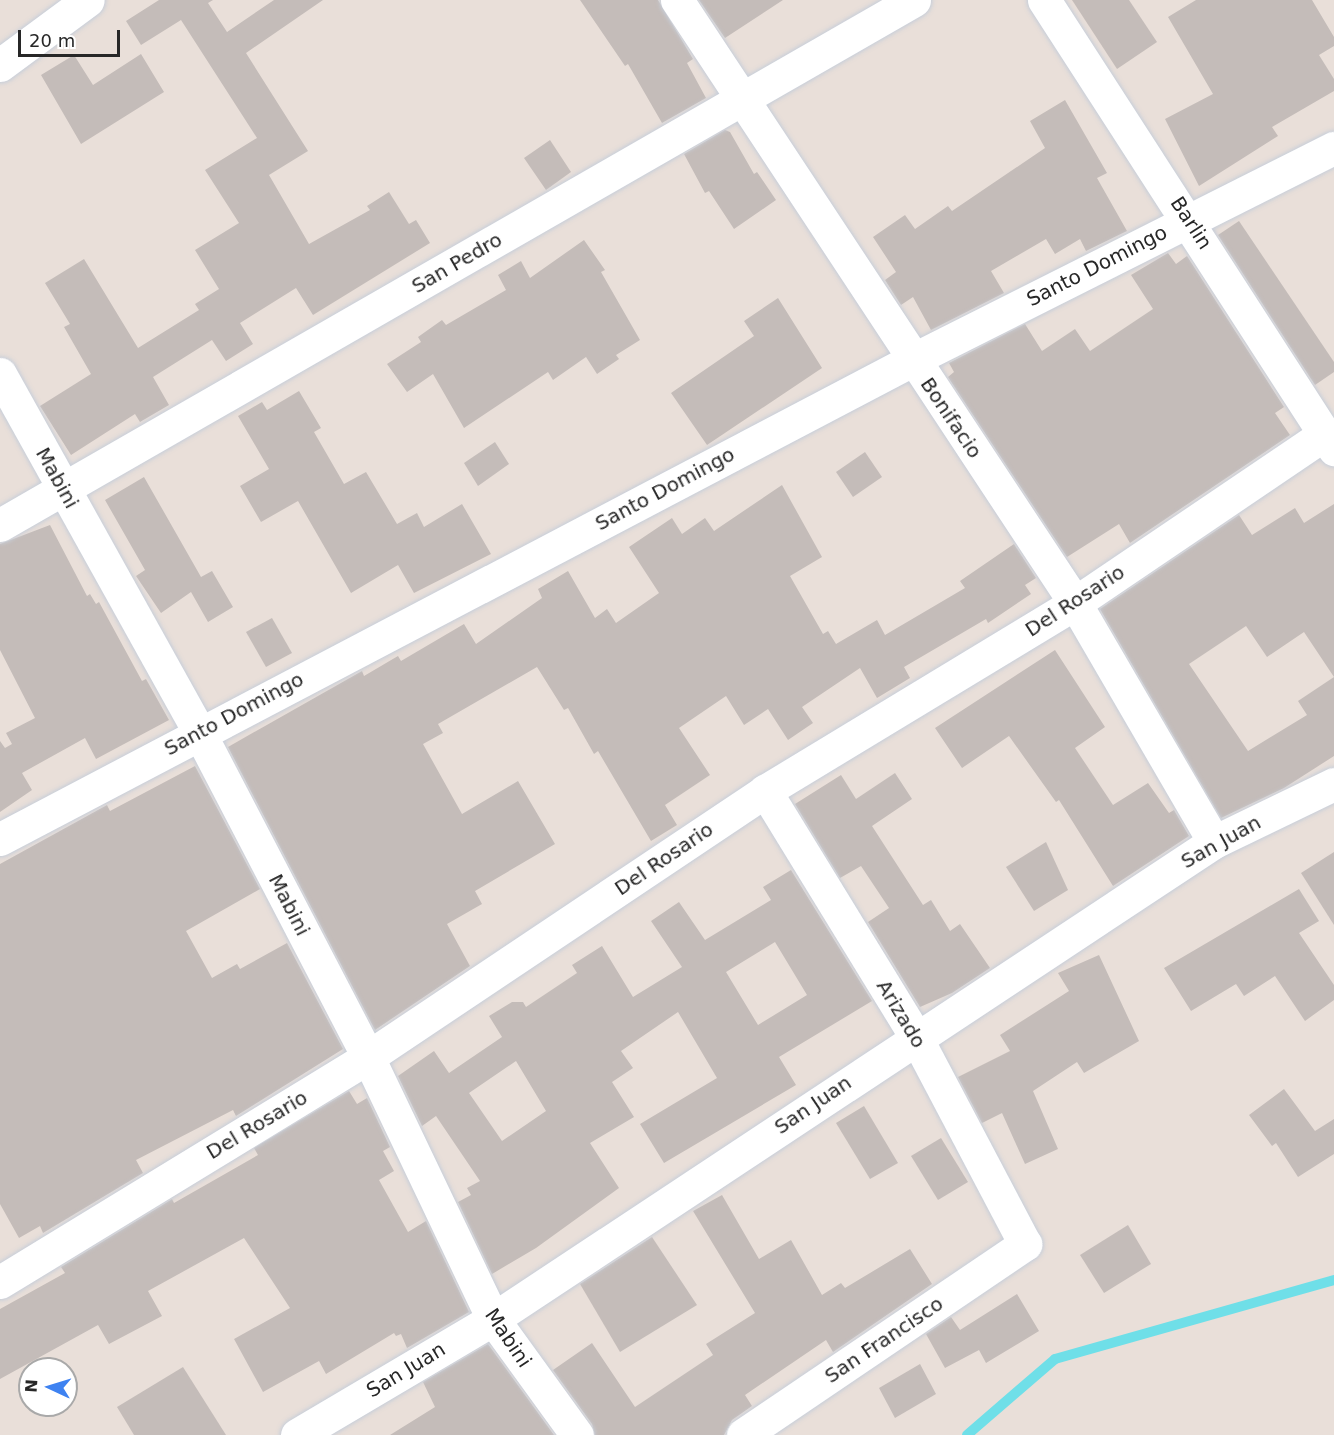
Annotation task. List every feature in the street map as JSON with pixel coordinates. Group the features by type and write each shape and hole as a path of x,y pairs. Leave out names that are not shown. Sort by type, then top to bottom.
{"street":[{"path":"0,65 88,0"},
{"name":"Bonifacio","path":"677,0 912,360 1075,603 1214,842"},
{"name":"San Pedro","path":"0,525 914,0"},
{"name":"Barlin","path":"1044,0 1189,219 1330,441"},
{"name":"Santo Domingo","path":"0,839 199,732 912,360 1334,148"},
{"name":"Mabini","path":"0,374 199,732 368,1057 493,1319 577,1435"},
{"name":"Del Rosario","path":"0,1282 368,1057 765,791 1075,603 1330,441"},
{"name":"San Juan","path":"297,1435 493,1319 1214,842 1334,784"},
{"name":"Arizado","path":"765,791 916,1037 1025,1244"},
{"name":"San Francisco","path":"742,1435 1025,1244"}],"building":[{"path":"159,0 213,0 208,3 227,32 274,0 323,0 246,53 308,151 269,175 309,244 370,210 367,206 389,192 409,224 416,220 430,243 313,315 296,288 240,323 253,344 226,361 212,340 153,377 169,405 140,422 135,414 71,455 40,406 91,374 64,327 70,324 45,283 84,259 138,348 199,310 195,304 219,289 195,250 239,223 205,170 257,138 181,20 141,45 126,21"},
{"path":"580,0 658,0 693,59 687,63 706,98 662,123 628,64 625,66"},
{"path":"699,0 783,0 725,38"},
{"path":"1072,0 1129,0 1157,42 1117,69"},
{"path":"1196,0 1312,0 1334,37 1334,46 1319,55 1334,79 1334,91 1272,127 1278,136 1199,186 1165,119 1213,94 1168,17"},
{"path":"141,54 164,92 81,144 41,75 74,55 93,85"},
{"path":"1065,100 1107,173 1097,178 1127,231 1086,251 1080,239 1055,254 1046,239 991,271 1004,293 931,330 913,297 901,305 885,280 896,272 873,237 905,215 915,229 948,206 952,211 1045,148 1030,121"},
{"path":"725,130 730,132 754,174 757,172 776,200 734,229 709,191 705,193 684,154"},
{"path":"550,140 571,172 546,190 524,158"},
{"path":"1239,221 1334,362 1334,372 1315,385 1218,235"},
{"path":"584,240 605,270 601,272 640,340 616,355 619,359 597,374 586,357 553,380 548,372 464,428 433,374 407,392 387,364 421,342 418,337 442,320 446,325 506,290 498,275 521,261 530,278"},
{"path":"1168,253 1176,264 1187,256 1284,407 1275,413 1290,435 1130,543 1119,524 1067,557 948,377 954,372 949,363 1025,324 1042,351 1075,329 1090,351 1153,309 1131,275"},
{"path":"778,298 822,368 707,445 671,393 754,336 744,321"},
{"path":"299,391 321,428 314,432 344,484 366,472 397,524 417,513 424,527 462,504 491,554 414,593 398,565 351,593 298,501 261,522 240,486 269,469 238,416 262,402 267,410"},
{"path":"495,442 509,464 478,486 464,463"},
{"path":"865,452 882,477 853,497 836,472"},
{"path":"144,477 201,577 212,571 233,607 208,622 191,592 161,613 136,576 145,570 105,500"},
{"path":"782,485 822,557 790,576 823,634 828,631 836,644 877,620 885,635 965,588 960,581 1014,544 1036,578 1025,585 1031,594 988,623 986,619 904,667 910,678 877,698 860,668 802,707 813,723 788,740 768,709 744,725 726,696 679,728 710,775 665,805 677,825 651,841 598,751 594,754 568,708 564,710 537,667 438,724 443,733 423,744 462,814 518,781 555,844 475,891 482,904 447,924 470,966 375,1030 228,747 362,671 364,676 398,656 401,661 464,624 476,644 542,598 538,589 568,571 595,618 607,609 616,623 659,593 629,547 672,518 682,534 705,518 714,531"},
{"path":"1334,504 1334,677 1334,756 1284,788 1221,818 1100,609 1239,515 1252,535 1295,508 1304,523","holes":["1246,626 1267,657 1304,632 1334,677 1298,701 1307,715 1248,751 1189,664"]},
{"path":"50,525 87,596 90,594 96,604 99,602 142,681 146,679 169,720 96,759 85,738 22,773 32,790 0,812 0,741 5,748 12,744 6,733 35,718 0,650 0,544"},
{"path":"272,618 292,653 266,667 246,632"},
{"path":"1055,650 1105,727 1075,748 1113,805 1148,783 1169,813 1174,810 1189,836 1113,886 1059,800 1056,802 1009,736 962,768 935,728"},
{"path":"195,766 260,889 186,931 212,978 237,964 240,969 287,943 343,1049 236,1116 233,1110 136,1160 143,1173 43,1233 40,1226 19,1238 0,1204 0,864 107,805 110,811"},
{"path":"895,773 912,799 872,826 923,905 931,900 950,931 960,924 990,968 952,993 920,1007 868,922 889,908 861,866 840,878 795,804 841,775 856,799"},
{"path":"1046,842 1068,890 1034,911 1006,867"},
{"path":"1334,852 1334,925 1301,873"},
{"path":"791,870 872,1001 779,1057 796,1085 664,1163 640,1124 717,1078 678,1012 621,1051 633,1068 612,1082 634,1117 590,1143 619,1188 536,1248 492,1274 458,1202 471,1195 467,1188 480,1181 436,1116 422,1126 398,1076 434,1051 449,1073 502,1037 489,1016 512,1002 523,1002 526,1007 577,973 572,965 602,946 633,997 682,967 651,921 679,902 705,940 771,900 763,887","holes":["775,942 807,995 758,1025 726,972","516,1061 546,1111 502,1141 469,1093"]},
{"path":"1299,889 1319,921 1299,933 1334,985 1334,1000 1305,1021 1275,976 1244,996 1236,984 1191,1011 1164,968"},
{"path":"1099,955 1139,1041 1084,1073 1077,1062 1033,1091 1058,1149 1025,1164 1002,1113 982,1123 958,1077 1010,1051 1000,1035 1069,991 1058,973"},
{"path":"1284,1089 1315,1131 1334,1119 1334,1154 1298,1177 1276,1143 1272,1146 1249,1115"},
{"path":"349,1091 357,1104 367,1098 390,1147 383,1151 394,1171 379,1180 408,1232 426,1221 469,1312 407,1348 401,1334 396,1336 394,1333 326,1374 319,1361 263,1392 234,1339 290,1308 244,1238 148,1291 162,1316 109,1344 98,1325 40,1357 18,1357 18,1369 0,1379 0,1309 65,1273 61,1267 172,1199 174,1203 258,1155 254,1148"},
{"path":"864,1106 898,1163 870,1179 836,1123"},
{"path":"941,1138 968,1182 938,1200 911,1156"},
{"path":"722,1195 759,1259 791,1240 822,1295 841,1283 845,1288 910,1249 932,1284 833,1352 826,1340 745,1395 752,1406 732,1420 724,1435 595,1435 592,1424 553,1370 592,1343 635,1407 713,1355 706,1344 755,1313 693,1211"},
{"path":"1128,1225 1151,1264 1104,1293 1080,1255"},
{"path":"652,1237 697,1305 620,1352 580,1284"},
{"path":"1017,1294 1039,1331 986,1363 979,1350 945,1368 926,1334 951,1317 960,1330"},
{"path":"488,1344 554,1435 390,1435 435,1407 423,1382"},
{"path":"920,1364 936,1394 895,1418 879,1388"},
{"path":"183,1367 226,1435 134,1435 117,1407"}],"waterway":[{"path":"967,1435 1055,1359 1334,1280"}]}
